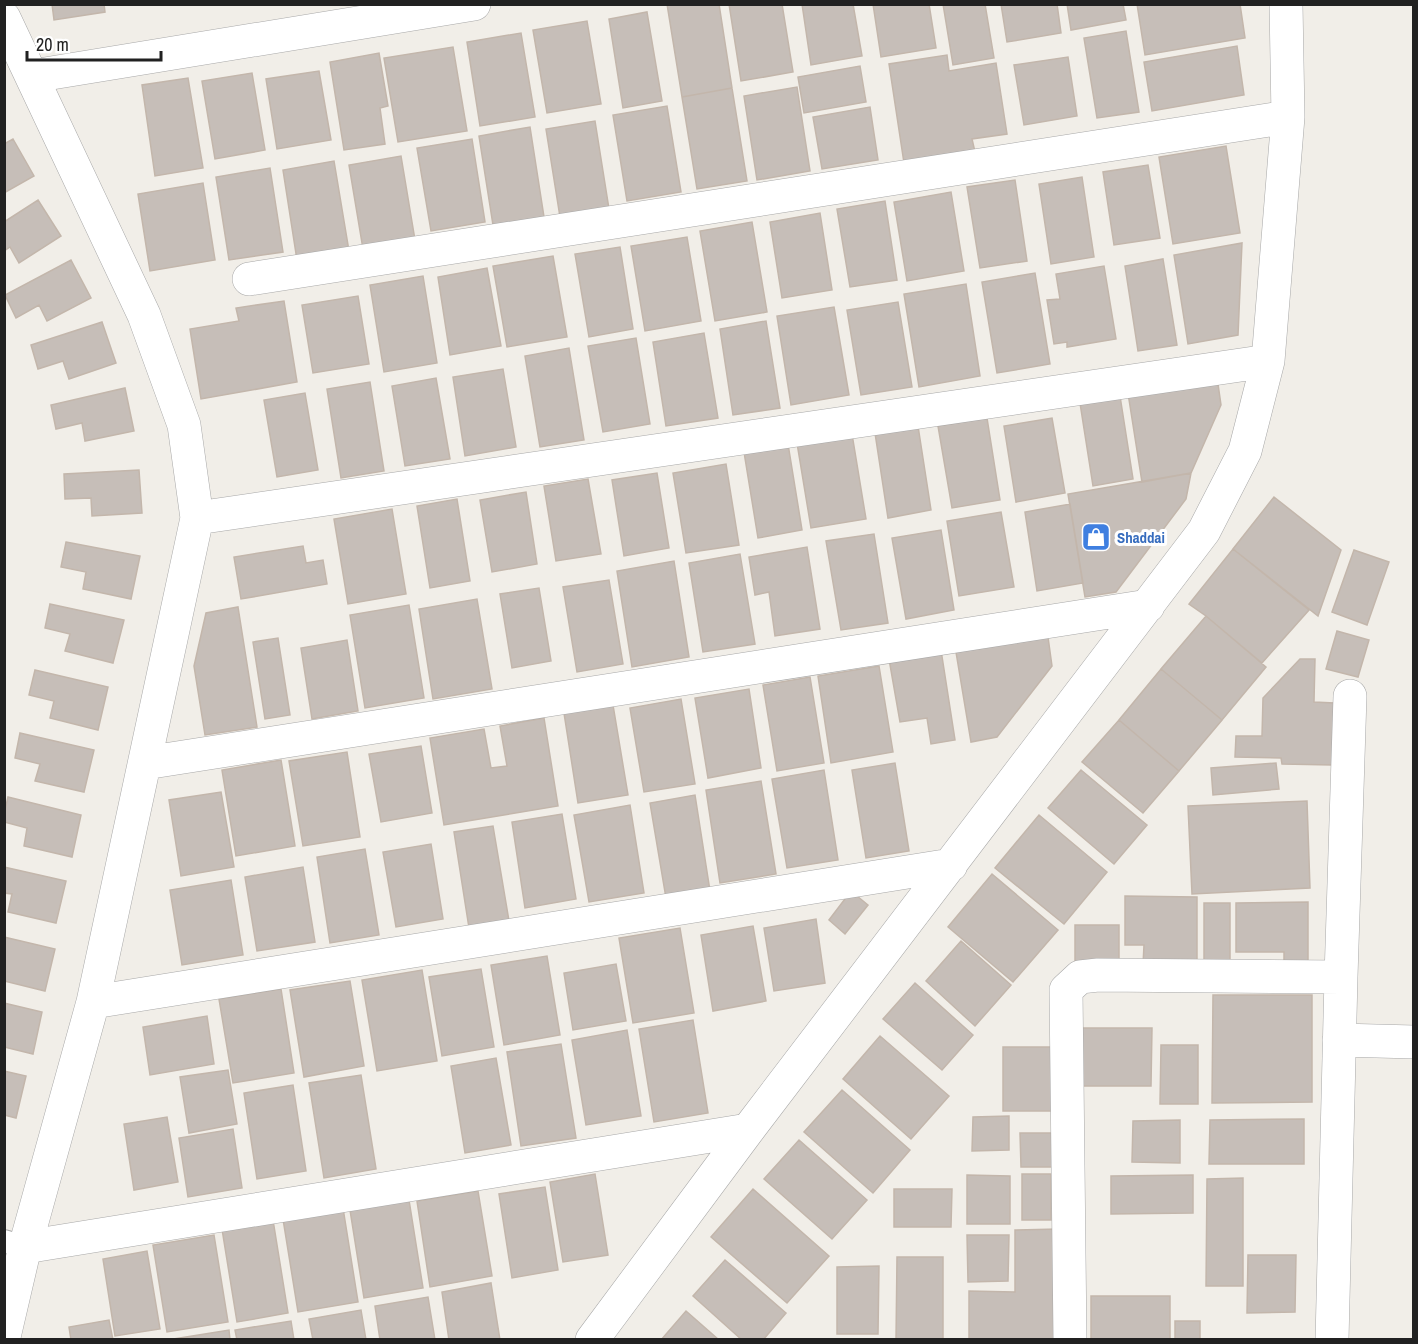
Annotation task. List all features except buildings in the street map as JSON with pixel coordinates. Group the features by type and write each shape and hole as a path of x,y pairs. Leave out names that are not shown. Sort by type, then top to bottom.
{"street":[{"path":"33,76 474,4"},
{"path":"592,1340 748,1130 1204,531 1245,451 1268,360 1288,117 1286,4"},
{"path":"4,18 144,315 184,425 197,518 93,1002 15,1244 4,1337"},
{"path":"249,279 1288,117"},
{"path":"197,518 1268,360"},
{"path":"145,763 1148,606"},
{"path":"1332,1340 1350,696"},
{"path":"93,1002 951,865"},
{"path":"1070,1340 1066,990 1080,977 1098,975 1341,977"},
{"path":"1340,1040 1413,1042"},
{"path":"15,1244 748,1130"}],"place":[{"name":"Shaddai","path":"1096,537"}]}
